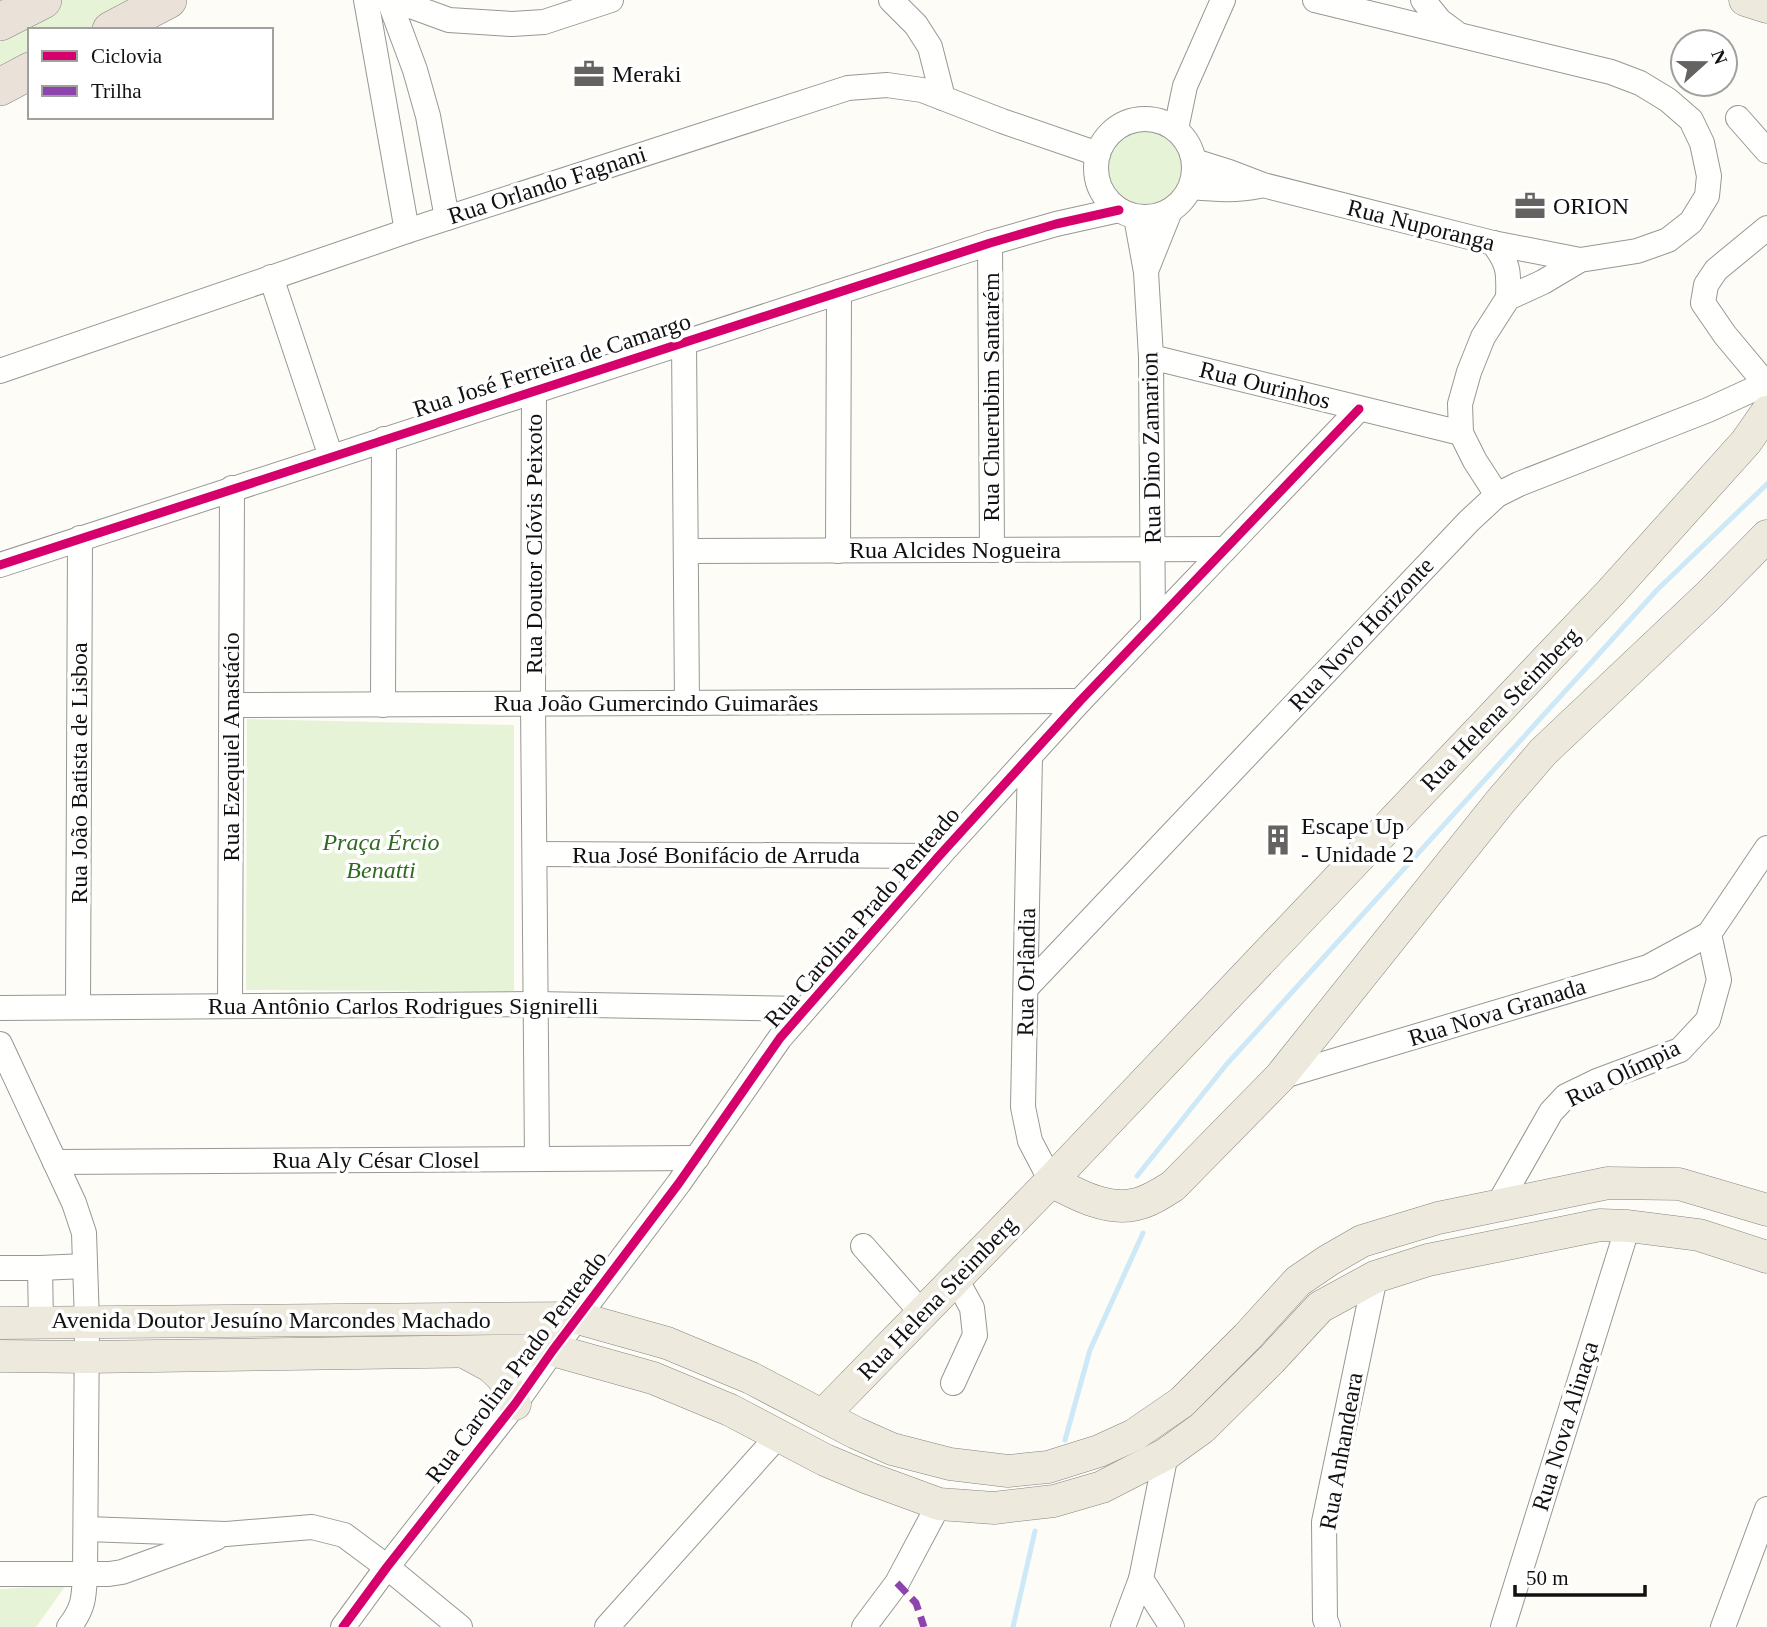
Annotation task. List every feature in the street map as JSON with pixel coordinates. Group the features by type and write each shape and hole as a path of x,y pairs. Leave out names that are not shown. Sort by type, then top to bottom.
{"highway":[{"path":"0,22 43,0"},
{"path":"115,28 168,0"},
{"path":"0,87 28,72"}],"main road":[{"path":"1745,0 1767,7"},
{"name":"Rua Helena Steimberg","path":"822,1415 1051,1181 1611,592 1746,442 1767,397"},
{"path":"1051,1181 1081,1196 1106,1203 1136,1205 1173,1186 1280,1077 1543,752 1708,596 1767,536"},
{"name":"Avenida Doutor Jesuíno Marcondes Machado","path":"0,1323 578,1318 667,1343 751,1378 892,1449 950,1464 1008,1471 1048,1467 1099,1451 1134,1435 1182,1402 1298,1281 1362,1241 1438,1218 1608,1183 1679,1184 1767,1210"},
{"name":"Avenida Doutor Jesuíno Marcondes Machado","path":"0,1356 553,1350 653,1378 730,1409 825,1460 939,1504 994,1508 1054,1501 1102,1487 1178,1446 1202,1428 1320,1307 1375,1276 1428,1259 1600,1225 1699,1235 1767,1257"},
{"path":"653,1378 667,1343"},
{"path":"464,1352 490,1366 503,1378 515,1404"},
{"path":"1167,1412 1178,1415 1189,1427 1178,1446"},
{"path":"939,1504 940,1485 950,1464"}],"street":[{"path":"0,7 9,0"},
{"path":"366,0 407,230"},
{"path":"391,0 449,20 512,24 544,22 611,0"},
{"path":"391,0 419,82 447,218"},
{"path":"891,0 916,25 930,47 943,98"},
{"path":"1166,125 1223,0"},
{"path":"1315,0 1611,72 1640,83 1668,100 1691,120 1702,143 1709,176 1707,196 1691,222 1668,240 1637,251 1580,260 1508,298"},
{"path":"1423,0 1440,21 1459,35"},
{"name":"Rua Orlando Fagnani","path":"0,371 407,230 848,88 887,85 922,90 1098,154"},
{"path":"1738,118 1767,151"},
{"path":"1142,119 1166,125 1184,138 1191,149 1194,174 1191,187 1183,200 1170,211 1154,217 1127,213 1110,203 1099,184 1096,169 1098,154 1104,141 1114,130 1127,122 1142,119"},
{"name":"Rua Nuporanga","path":"1194,162 1263,185 1493,243 1580,260"},
{"name":"Rua José Ferreira de Camargo","path":"1056,224 1099,184"},
{"name":"Rua Nuporanga","path":"1191,187 1241,190 1263,185"},
{"name":"Rua Dino Zamarion","path":"1146,272 1170,211"},
{"name":"Rua José Ferreira de Camargo","path":"0,565 990,243 1056,224 1127,213"},
{"name":"Rua Dino Zamarion","path":"1127,213 1146,272 1151,357 1153,624"},
{"path":"1767,228 1716,270 1706,285 1703,303 1767,397"},
{"name":"Rua Chuerubim Santarém","path":"990,243 992,550"},
{"path":"1493,243 1507,267 1508,298 1483,337 1460,404 1461,433 1497,495"},
{"path":"271,277 331,457"},
{"path":"838,551 839,292"},
{"path":"684,342 687,703"},
{"name":"Rua Ourinhos","path":"1151,357 1461,433"},
{"name":"Rua Doutor Clóvis Peixoto","path":"534,391 533,704 537,1159"},
{"name":"Rua Novo Horizonte","path":"1026,988 1469,521 1497,495 1708,410 1767,397"},
{"name":"Rua Carolina Prado Penteado","path":"343,1627 515,1404 697,1158 780,1038 939,856 1080,701 1359,408"},
{"path":"383,705 384,439"},
{"name":"Rua Ezequiel Anastácio","path":"230,1006 232,488"},
{"name":"Rua João Batista de Lisboa","path":"78,1007 80,538"},
{"name":"Rua Alcides Nogueira","path":"686,551 1225,549"},
{"name":"Rua João Gumercindo Guimarães","path":"232,705 1080,701"},
{"name":"Rua Orlândia","path":"1030,756 1023,1107 1030,1141 1051,1181"},
{"path":"1709,934 1767,848"},
{"name":"Rua José Bonifácio de Arruda","path":"535,854 939,856"},
{"name":"Rua Nova Granada","path":"1280,1077 1648,967 1709,934"},
{"name":"Rua Olímpia","path":"1498,1205 1551,1112 1566,1096 1680,1050 1708,1020 1719,979 1709,934"},
{"name":"Rua Antônio Carlos Rodrigues Signirelli","path":"0,1008 536,1004 806,1009"},
{"path":"0,1044 74,1203 83,1233 88,1322 85,1574 84,1600 69,1627"},
{"name":"Rua Aly César Closel","path":"55,1162 697,1158"},
{"name":"Rua Nova Alinaça","path":"1503,1627 1628,1226"},
{"path":"863,1247 922,1313"},
{"path":"0,1268 85,1266"},
{"path":"40,1268 41,1322"},
{"name":"Rua Anhandeara","path":"1328,1627 1325,1619 1324,1522 1375,1276"},
{"path":"953,1383 975,1335 972,1308 956,1279"},
{"path":"607,1627 778,1436"},
{"path":"1123,1627 1141,1579 1178,1446"},
{"path":"864,1627 897,1583 939,1504"},
{"path":"1723,1627 1767,1509"},
{"path":"86,1529 226,1534 312,1527 344,1535 460,1627"},
{"path":"0,1574 122,1572 226,1534"},
{"path":"1141,1579 1172,1627"}],"green space":[{"path":"57,0 152,0 100,28 28,28 28,65 0,79 0,30"},
{"path":"1145,128 1160,131 1173,140 1182,153 1185,168 1182,183 1173,196 1160,205 1145,208 1130,205 1117,196 1108,183 1105,168 1108,153 1117,140 1130,131"},
{"name":"Praça Ércio Benatti","path":"247,719 514,725 514,991 246,990"},
{"path":"66,1585 36,1627 0,1627 0,1589"}],"waterway":[{"path":"1137,1176 1226,1065 1657,590 1767,484"},
{"path":"1065,1440 1090,1350 1143,1233"},
{"path":"1013,1627 1035,1531"}],"marked path":[{"path":"897,1583 916,1603 924,1627"}],"cycle path":[{"path":"0,565 990,243 1119,210"},
{"path":"343,1627 515,1404 679,1183 780,1038 939,856 1080,701 1359,409"}],"place":[{"name":"Meraki","path":"589,74"},
{"name":"ORION","path":"1530,206"},
{"name":"Escape Up - Unidade 2","path":"1278,840"}]}
